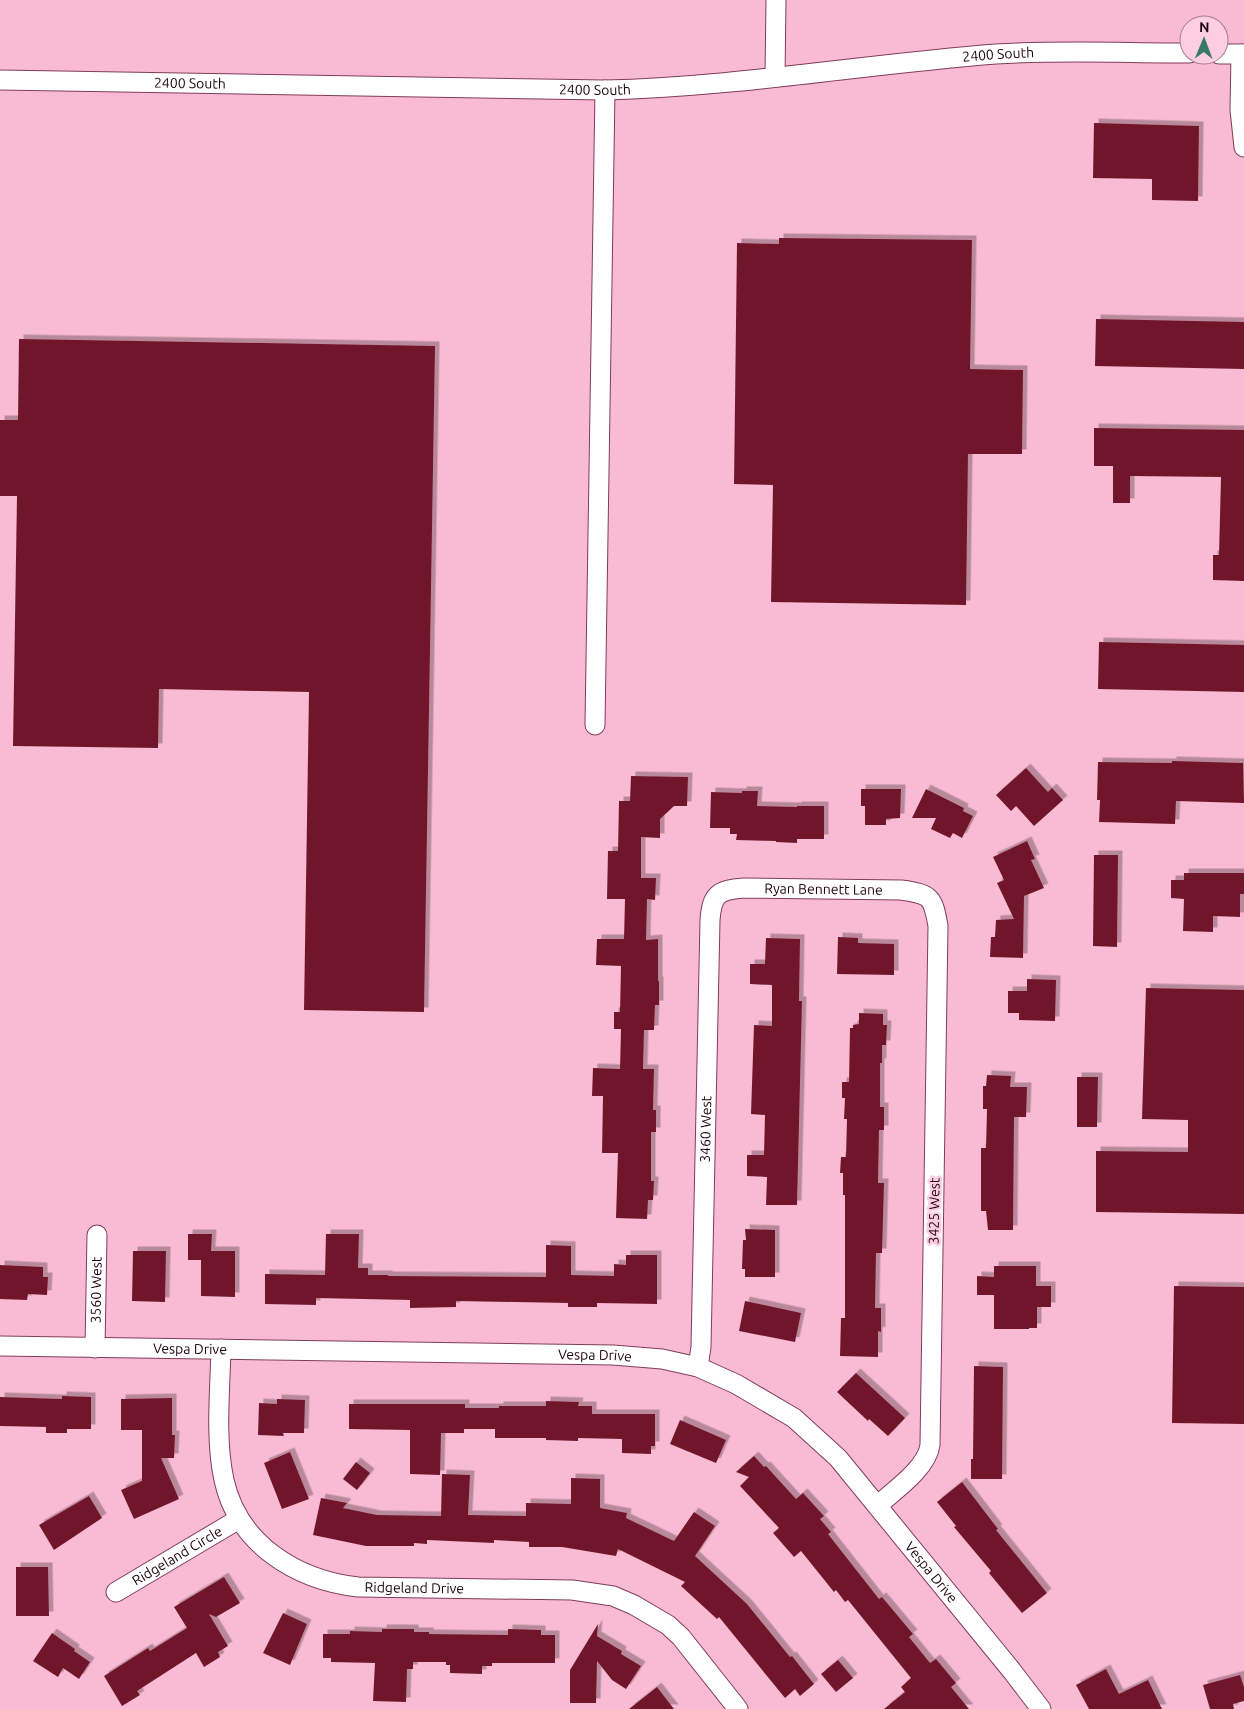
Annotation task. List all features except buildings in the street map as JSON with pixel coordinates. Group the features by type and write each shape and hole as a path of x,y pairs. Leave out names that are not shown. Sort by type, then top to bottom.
{"street":[{"path":"775,77 776,0"},
{"name":"2400 South","path":"0,80 605,90 775,77 995,54 1048,52 1179,53"},
{"path":"1229,54 1242,54 1240,110 1244,147"},
{"path":"595,725 605,90"},
{"name":"Ryan Bennett Lane","path":"717,894 732,889 744,888 901,890 930,898"},
{"name":"3460 West","path":"698,1367 701,1347 710,920 713,901 717,894"},
{"name":"3425 West","path":"878,1505 918,1468 929,1452 930,1445 938,926 934,905 930,898"},
{"name":"3560 West","path":"95,1348 97,1235"},
{"name":"Vespa Drive","path":"0,1346 613,1355 662,1359 698,1367 736,1384 794,1418 838,1458 1012,1671 1040,1709"},
{"name":"Ridgeland Drive","path":"221,1350 220,1458 224,1481 240,1519 260,1545 275,1557 292,1568 314,1578 358,1587 572,1590 613,1596 634,1605 668,1625 681,1637 738,1709"},
{"name":"Ridgeland Circle","path":"116,1592 240,1519"}]}
